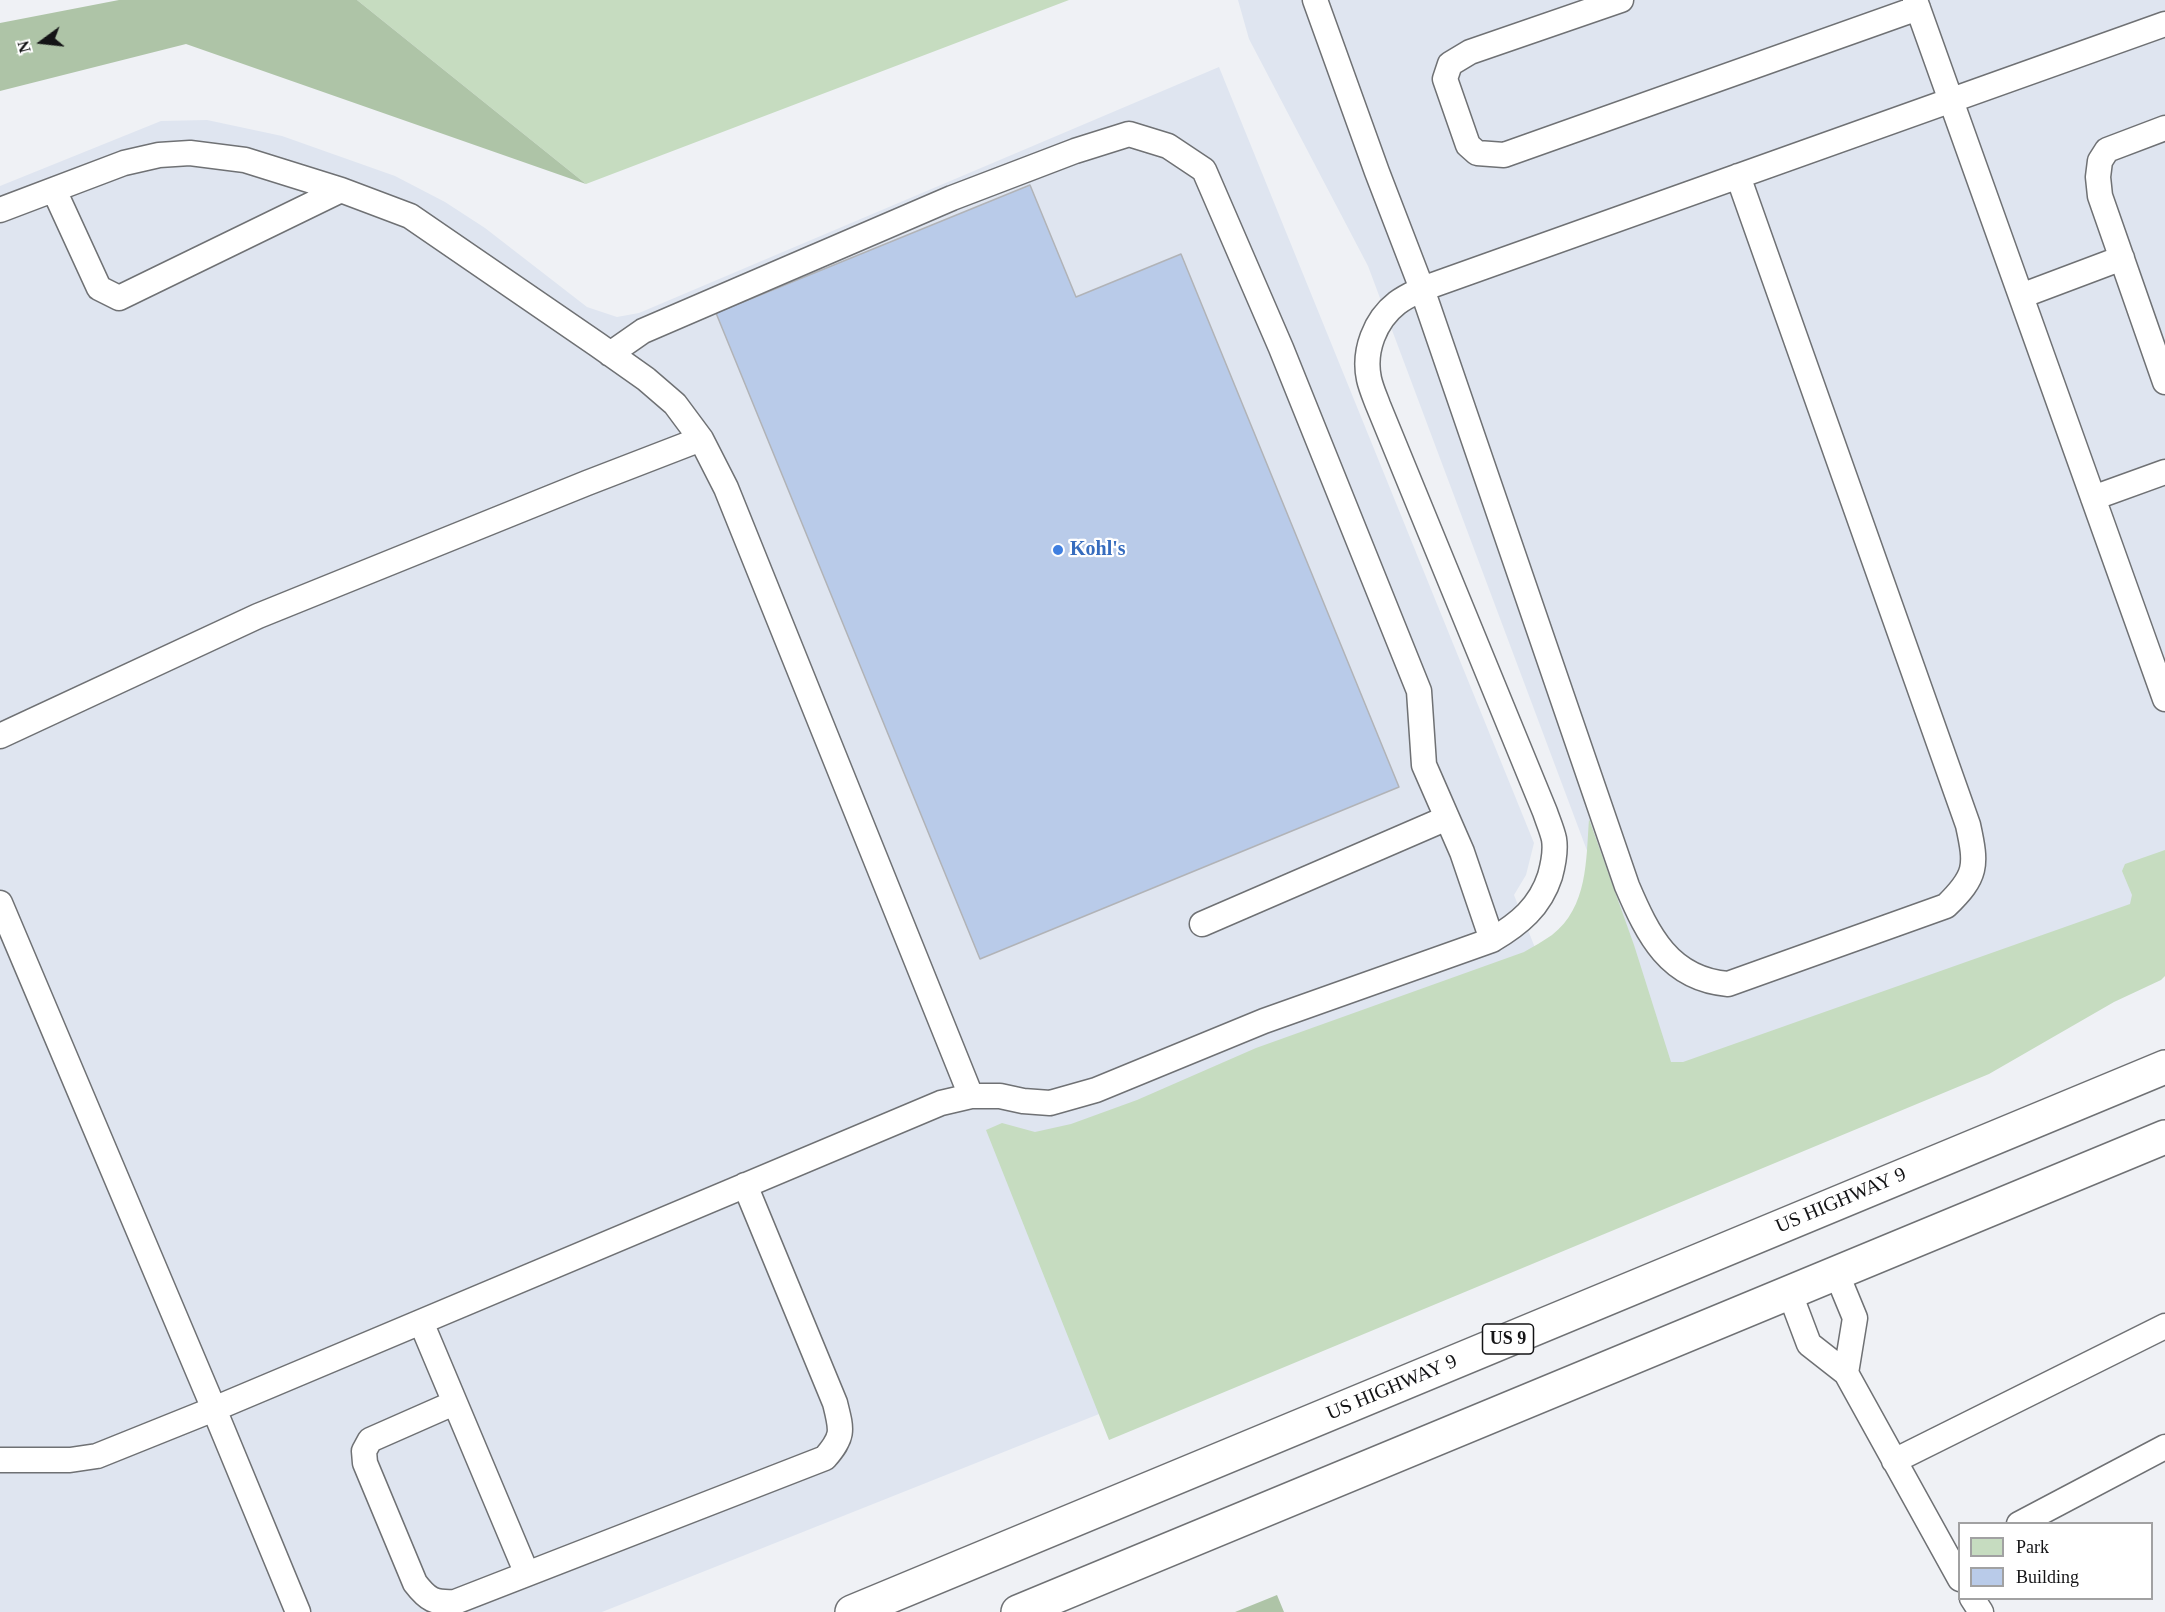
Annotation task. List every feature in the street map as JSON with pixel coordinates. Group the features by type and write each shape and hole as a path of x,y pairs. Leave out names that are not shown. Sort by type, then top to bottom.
{"highway":[{"name":"US HIGHWAY 9","path":"852,1612 2165,1067"},
{"path":"1018,1612 2165,1137"}],"lane":[{"path":"1315,0 1422,289 1627,886 1641,919 1660,949 1691,974 1707,982 1728,984 1946,906 1962,891 1972,872 1974,856 1968,825 1738,176"},
{"path":"1621,0 1470,52 1450,64 1445,79 1468,146 1477,153 1504,155 1916,4 2165,699"},
{"path":"0,1460 70,1460 97,1456 941,1103 971,1095 1000,1096 1050,1103 1096,1090 1264,1021 1492,940 1513,927 1530,912 1545,891 1553,864 1554,840 1545,812 1378,405 1369,377 1368,356 1371,339 1380,322 1396,304 1422,289 2165,24"},
{"path":"2165,128 2107,150 2100,161 2098,177 2100,196 2165,382"},
{"path":"610,354 643,331 952,198 1057,158 1129,134 1168,146 1204,170 1281,348 1419,691 1424,765 1462,852 1492,940"},
{"path":"0,210 124,163 159,155 190,153 245,160 341,190 410,216 527,294 675,404 701,439 730,497 971,1095"},
{"path":"54,190 99,288 119,298 341,190"},
{"path":"2021,296 2122,258"},
{"path":"0,736 258,616 701,439"},
{"path":"2093,498 2165,472"},
{"path":"1202,924 1447,818"},
{"path":"0,903 298,1612"},
{"path":"454,1403 370,1440 364,1450 365,1463 415,1583 424,1595 438,1603 455,1602 825,1458 838,1444 841,1426 835,1403 745,1185"},
{"path":"1836,1272 1855,1318 1846,1373"},
{"path":"1789,1291 1809,1344 1846,1373 1894,1461 1956,1565"},
{"path":"421,1322 527,1574"},
{"path":"1894,1461 2165,1326"},
{"path":"2023,1522 2165,1447"}],"shaded area":[{"path":"1238,0 2165,0 2165,950 1670,1086 1610,912 1368,266 1249,39"},
{"path":"1219,67 1534,843 1526,875 1514,895 1637,1204 1089,1418 602,1612 0,1612 0,186 161,121 207,120 282,136 395,176 445,202 485,228 587,307 617,317 639,313"}],"green space":[{"path":"119,0 357,0 586,184 186,44 0,91 0,23"},
{"path":"357,0 1069,0 586,184"},
{"path":"1589,819 1634,945 1671,1062 1683,1062 2130,904 2132,895 2122,871 2125,864 2165,850 2165,976 2114,1002 1989,1074 1109,1440 986,1130 1002,1123 1035,1132 1071,1124 1137,1100 1256,1048 1524,952 1552,935 1573,911 1583,882"},
{"path":"1277,1595 1284,1612 1235,1612"}],"building":[{"name":"Kohl's","path":"1030,185 1076,297 1181,254 1399,787 980,959 716,313"}],"place":[{"name":"Kohl's","path":"1058,550"}]}
